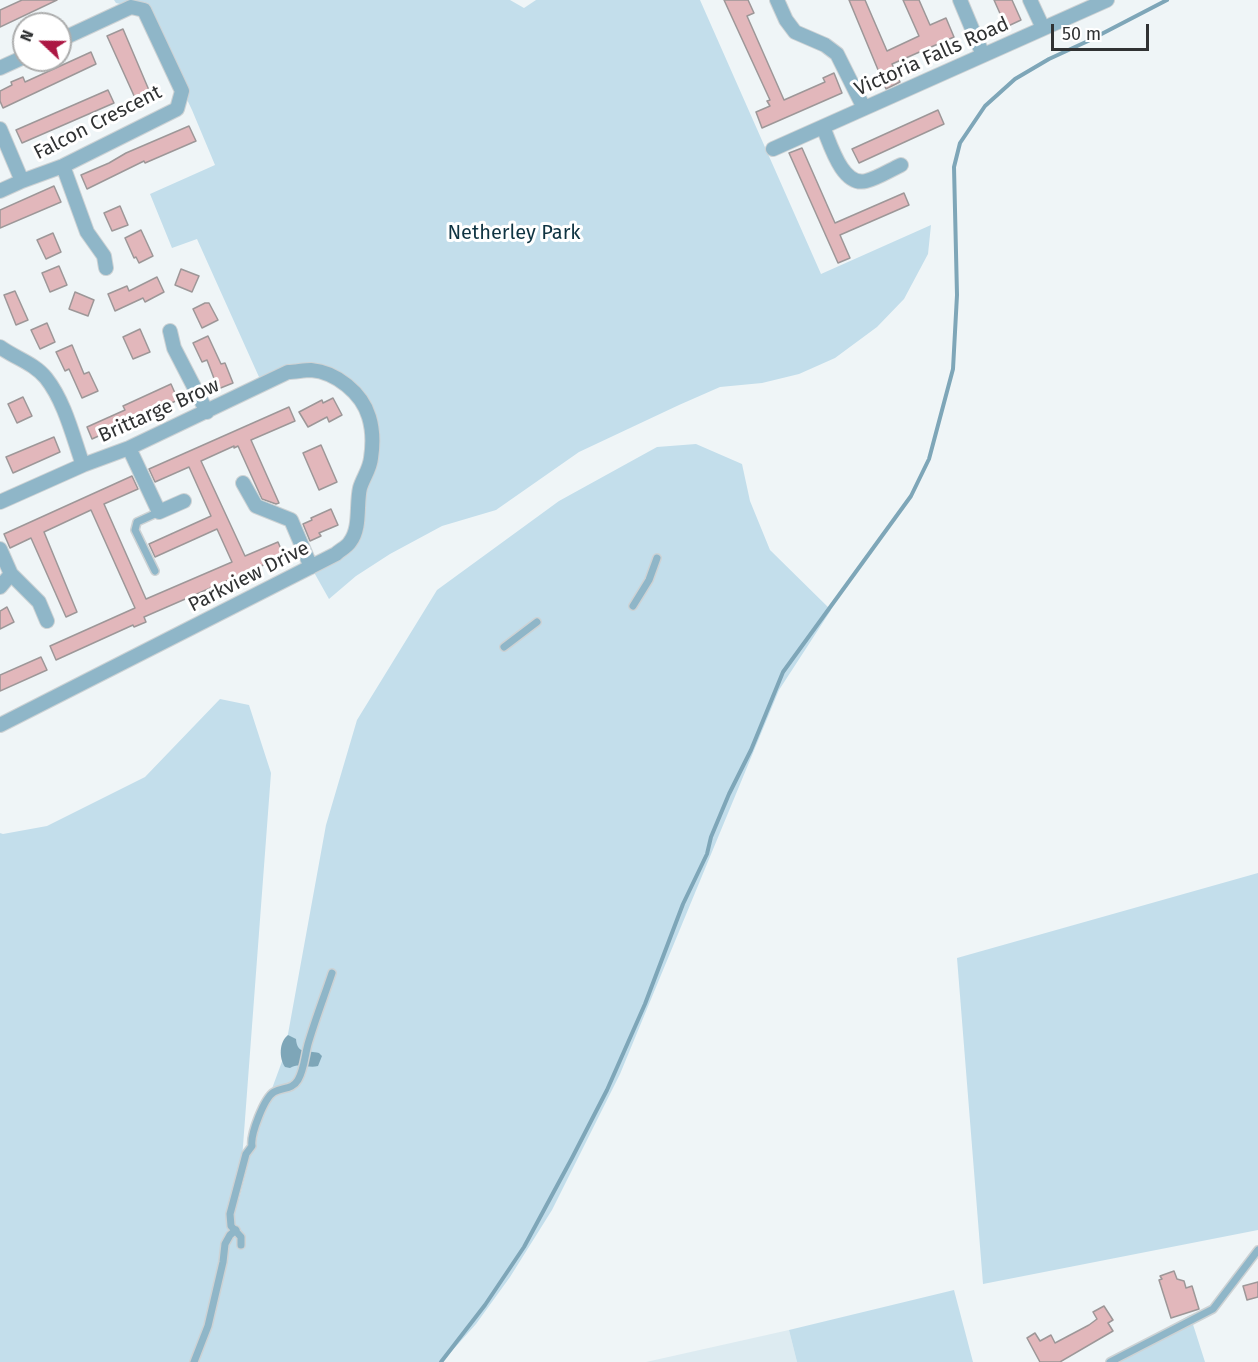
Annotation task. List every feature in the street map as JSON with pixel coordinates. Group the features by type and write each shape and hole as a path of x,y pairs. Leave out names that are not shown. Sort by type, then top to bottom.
{"street":[{"path":"777,0 786,20 795,32 825,45 837,54 864,108"},
{"path":"960,0 983,55"},
{"path":"1030,0 1043,28"},
{"name":"Victoria Falls Road","path":"773,148 1107,0"},
{"name":"Falcon Crescent","path":"0,191 63,166 177,109 182,91 144,10 131,7 72,34"},
{"path":"823,127 847,184 866,181 901,165"},
{"path":"0,129 22,181"},
{"path":"63,166 87,232 104,256 106,268"},
{"path":"170,331 174,348 207,412"},
{"path":"0,346 26,361 46,378 60,403 83,465"},
{"name":"Brittarge Brow","path":"0,502 83,465 129,448 288,372 312,370 335,377"},
{"name":"Parkview Drive","path":"0,725 336,554 350,542 357,525 357,505 371,461 373,439 369,416 359,398 335,377"},
{"path":"129,448 159,512 184,501"},
{"path":"243,483 256,506 291,520 311,567"},
{"path":"0,549 11,574 39,602 47,621"},
{"path":"0,587 11,574"}],"lane":[{"path":"155,571 135,530 137,522 159,512"},
{"path":"633,606 649,580 657,558"},
{"path":"504,647 537,622"},
{"path":"241,1245 241,1237 230,1222 231,1208 246,1154 252,1146 251,1142 258,1120 267,1100 273,1092 293,1086 301,1076 308,1042 332,973"},
{"path":"194,1362 208,1326 225,1244 236,1230"},
{"path":"1110,1362 1213,1309 1258,1250"}],"shaded area":[{"path":"288,1035 296,1039 298,1048 301,1050 319,1053 322,1056 318,1066 285,1067 281,1050"},
{"path":"789,1330 797,1362 646,1362"}],"green space":[{"name":"Netherley Park","path":"114,0 510,0 524,8 536,0 700,0 821,274 931,225 928,254 904,299 877,327 835,358 799,374 762,383 720,387 579,452 496,510 442,526 390,554 356,576 329,599 311,567 350,542 371,461 369,416 335,377 288,372 259,377 197,239 172,248 150,194 215,165 192,110 144,10 116,3"},
{"path":"696,444 742,464 750,501 770,550 831,610 779,690 620,1074 552,1210 510,1277 476,1324 442,1362 0,1362 0,833 47,826 145,777 220,699 249,705 271,773 239,1199 256,1132 284,1056 326,825 357,720 437,590 559,501 657,447"},
{"path":"1258,873 1258,1230 983,1284 957,958"},
{"path":"954,1290 973,1362 797,1362 789,1330"},
{"path":"1190,1315 1205,1362 1107,1362"}],"building":[{"path":"22,0 57,0 32,12 12,12 12,21 0,27 0,10"},
{"path":"724,0 748,0 754,13 747,16 784,100 825,82 823,78 834,73 842,93 762,128 756,112 770,106 767,101 770,100"},
{"path":"849,0 865,0 887,51 919,36 903,0 919,0 930,25 946,18 954,37 892,64 900,82 886,89"},
{"path":"994,0 1012,0 1021,20 1006,27"},
{"path":"123,29 154,102 140,109 107,36"},
{"path":"91,52 96,64 3,108 0,91 12,85 11,82 23,77 25,82 47,72 72,72 72,61"},
{"path":"108,90 114,103 22,143 16,130"},
{"path":"938,110 944,124 859,163 852,149"},
{"path":"189,126 196,141 145,163 144,161 87,189 81,175"},
{"path":"802,148 835,223 904,193 909,205 840,235 850,258 838,263 789,153"},
{"path":"54,186 61,202 0,228 0,210"},
{"path":"120,206 128,225 112,231 104,213"},
{"path":"141,230 153,256 139,263 136,257 134,258 125,238"},
{"path":"53,233 61,252 46,259 37,240"},
{"path":"59,266 67,285 50,292 42,273"},
{"path":"181,269 199,276 192,292 175,285"},
{"path":"157,277 164,292 145,302 143,298 115,311 108,294 127,286 129,291"},
{"path":"15,291 28,320 16,325 4,295"},
{"path":"75,292 94,300 88,316 69,309"},
{"path":"209,303 218,320 202,328 193,309"},
{"path":"47,323 55,342 40,349 31,330"},
{"path":"140,329 150,352 133,359 123,337"},
{"path":"208,336 221,364 225,363 233,383 218,389 207,360 202,362 193,343"},
{"path":"72,345 84,374 89,372 98,391 82,398 69,369 65,371 56,352"},
{"path":"171,384 178,400 92,439 87,427 125,410 123,406"},
{"path":"23,397 32,416 17,423 8,404"},
{"path":"333,398 342,415 329,422 327,417 308,427 299,412 322,400 323,403"},
{"path":"289,407 295,421 251,440 279,503 262,499 238,446 201,461 245,556 278,542 284,556 144,617 146,622 134,627 133,625 56,660 50,646 135,608 91,510 44,532 77,612 66,617 31,538 10,548 4,534 132,476 138,489 104,504 146,599 232,562 217,529 155,557 149,544 211,516 189,467 155,482 149,469"},
{"path":"54,437 60,452 13,473 6,457"},
{"path":"321,445 337,482 319,490 303,453"},
{"path":"331,509 338,525 319,533 321,536 310,541 303,524"},
{"path":"7,607 14,622 0,629 0,611"},
{"path":"41,657 47,670 0,691 0,675"},
{"path":"1174,1271 1177,1279 1184,1281 1186,1288 1192,1286 1199,1309 1171,1318 1159,1280 1162,1279 1160,1276"},
{"path":"1258,1282 1258,1297 1247,1300 1243,1286"},
{"path":"1104,1306 1113,1320 1108,1323 1113,1331 1060,1362 1040,1362 1027,1338 1035,1333 1040,1341 1051,1335 1055,1343 1097,1319 1093,1312"}],"waterway":[{"path":"441,1362 485,1305 524,1247 607,1090 645,1004 683,904 707,854 711,837 729,794 751,750 783,672 911,496 929,459 953,369 957,295 954,167 960,143 985,106 1015,79 1049,59 1167,0"}]}
